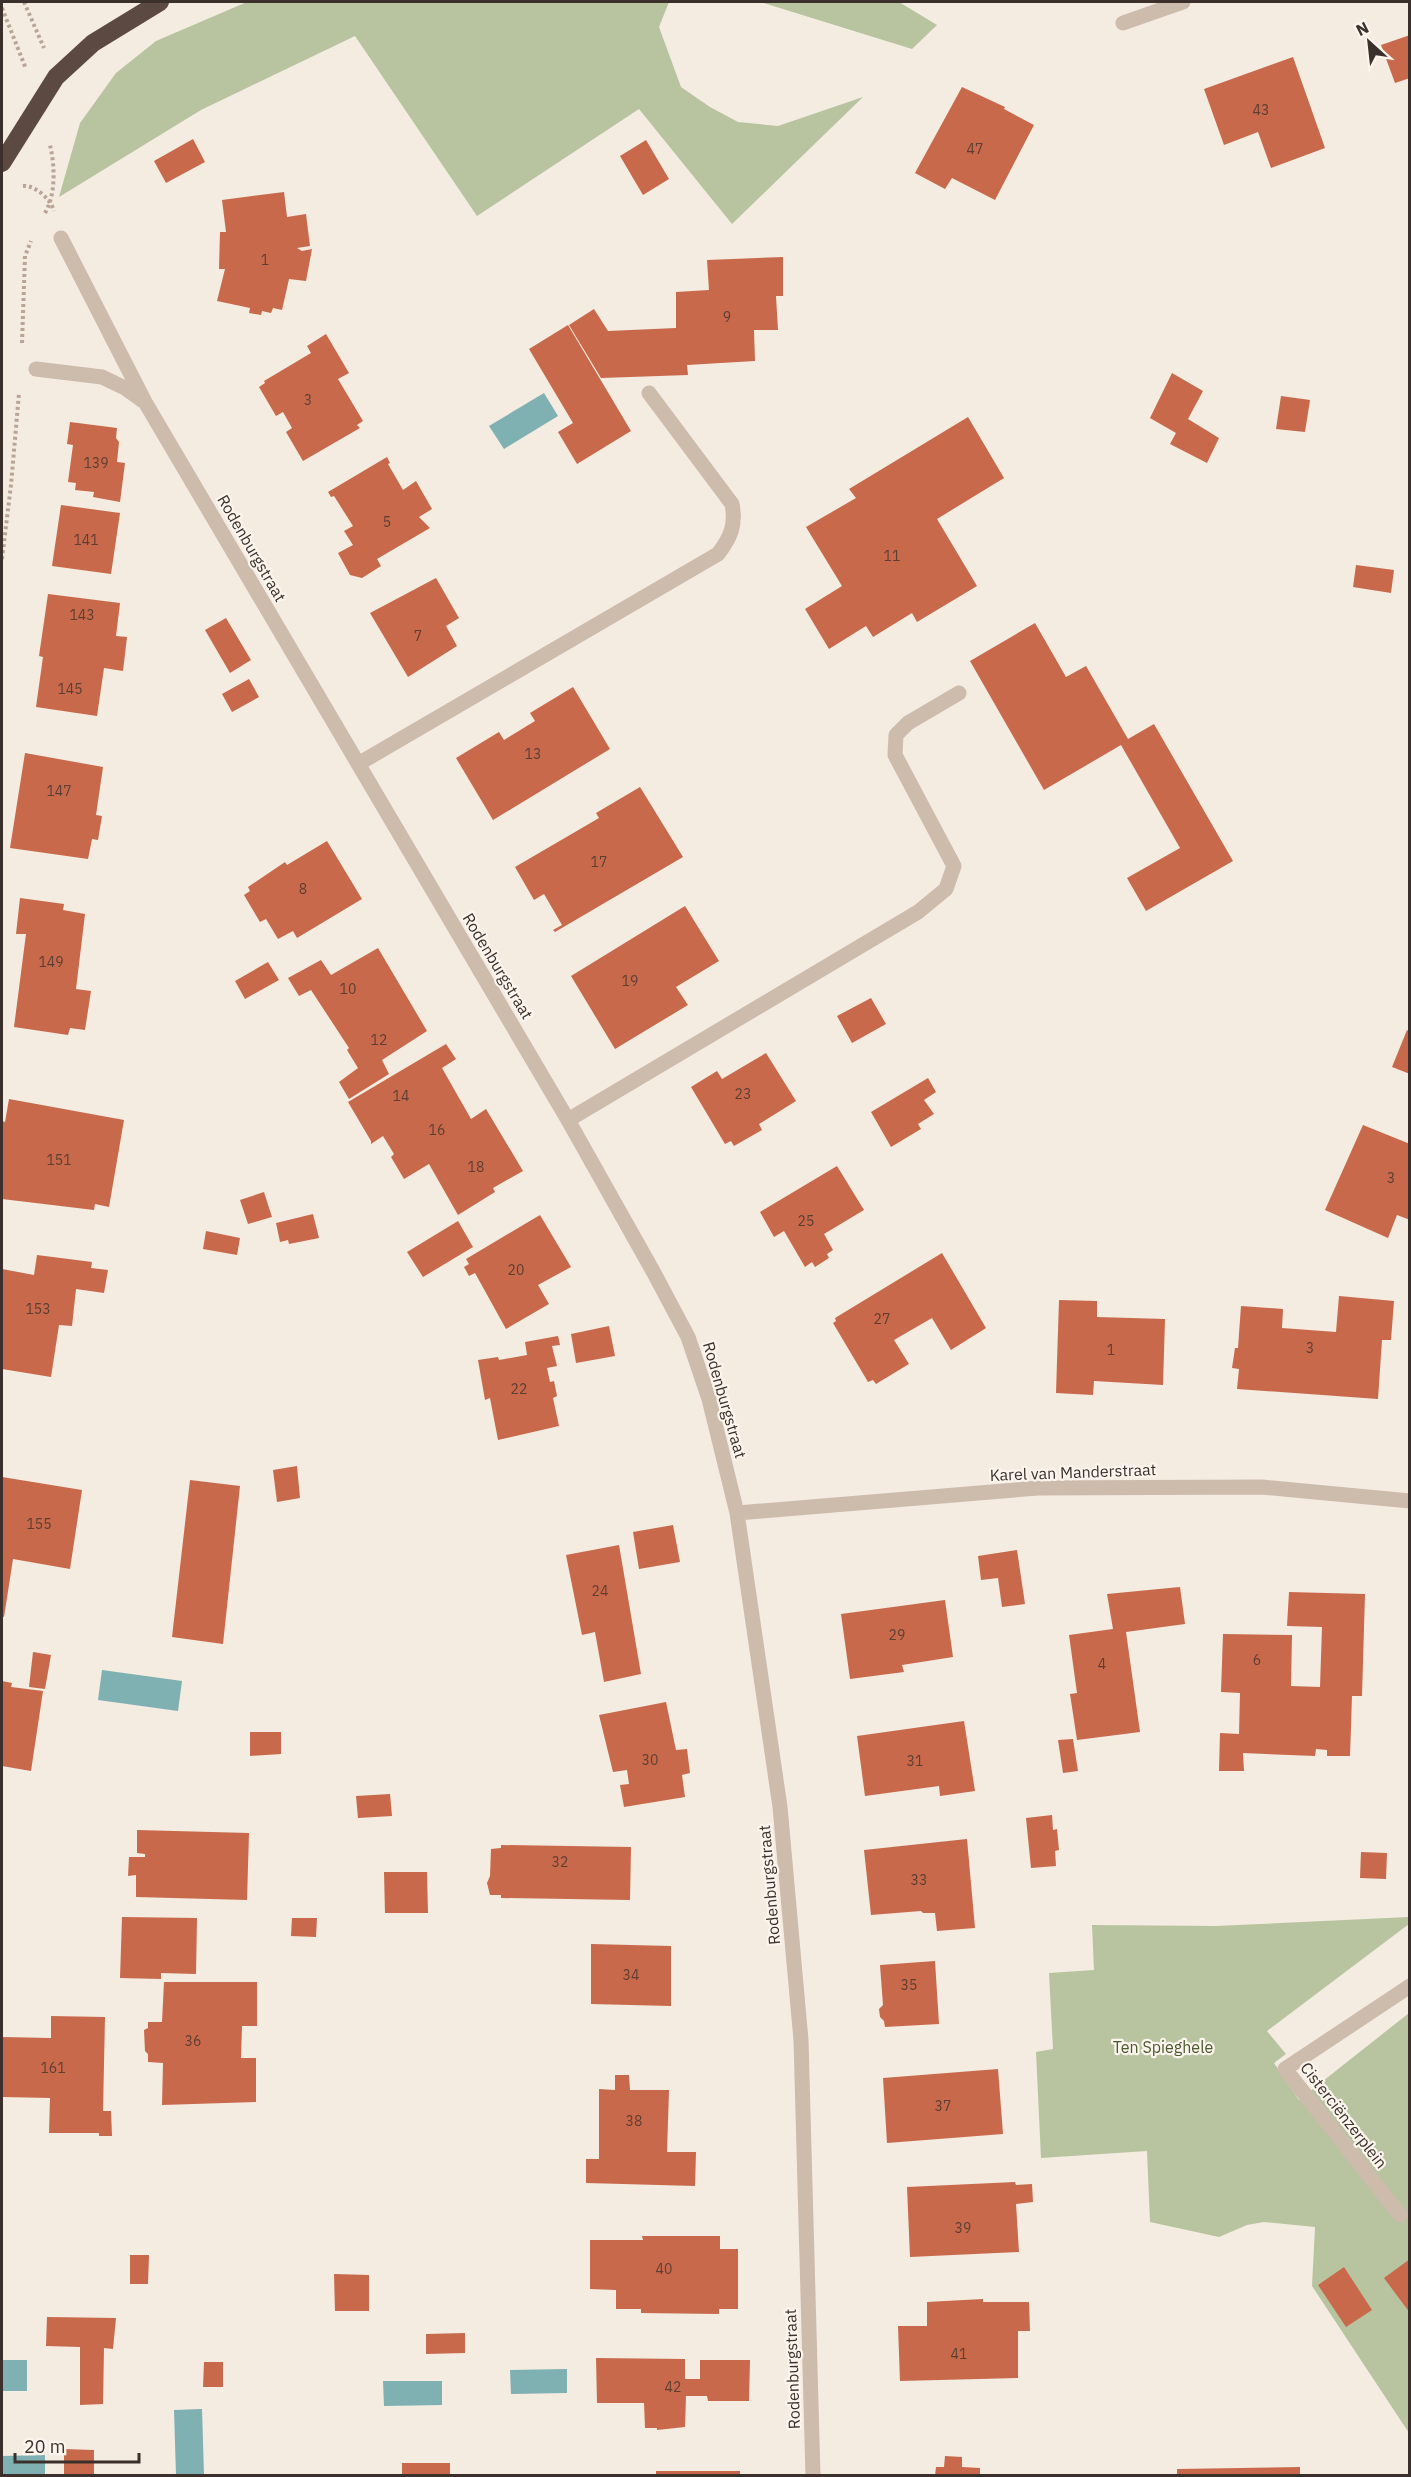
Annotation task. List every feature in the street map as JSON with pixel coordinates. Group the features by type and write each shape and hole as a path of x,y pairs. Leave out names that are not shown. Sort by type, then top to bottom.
{"highway":[{"path":"2,163 56,77 93,43 160,2"}],"street":[{"path":"1124,22 1183,2"},
{"name":"Rodenburgstraat","path":"61,238 145,402 568,1120 688,1337 709,1399 737,1513 780,1807 801,2040 813,2475"},
{"name":"Rodenburgstraat","path":"36,369 102,377 125,388 145,402"},
{"path":"358,764 718,554 730,539 735,520 732,504 649,393"},
{"path":"568,1120 918,912 946,889 954,866 896,755 896,735 908,723 959,693"},
{"name":"Karel van Manderstraat","path":"737,1513 1038,1488 1262,1487 1410,1501"},
{"name":"Cisterciënzerplein","path":"1400,2215 1285,2069 1410,1986"}],"path":[{"path":"24,2 56,77"},
{"path":"2,8 39,101 53,159 52,202 41,220"},
{"path":"21,355 25,256 32,238"},
{"path":"2,559 19,389"}],"green space":[{"path":"247,2 669,2 659,27 681,87 710,107 738,122 778,126 863,97 732,224 639,109 477,216 355,36 201,110 59,197 80,123 116,73 156,41"},
{"path":"760,2 899,2 937,25 912,49"},
{"name":"Ten Spieghele","path":"1409,1917 1409,1924 1267,2031 1286,2054 1274,2063 1299,2100 1409,2013 1409,2433 1312,2286 1315,2227 1264,2222 1247,2225 1219,2237 1150,2222 1147,2151 1041,2158 1036,2052 1053,2049 1049,1973 1094,1970 1092,1925 1216,1926"}],"water":[{"path":"544,393 558,416 504,449 489,426"},
{"path":"102,1670 182,1681 178,1711 98,1700"},
{"path":"2,2360 27,2360 27,2391 2,2391"},
{"path":"567,2369 567,2393 511,2394 510,2370"},
{"path":"383,2381 442,2381 442,2405 384,2406"},
{"path":"202,2409 204,2475 176,2475 174,2410"},
{"path":"45,2455 45,2475 2,2475 2,2456"}],"building":[{"path":"1410,35 1410,78 1395,83 1381,45"},
{"path":"1293,57 1325,148 1271,168 1258,132 1224,145 1204,89"},
{"path":"962,87 1005,107 1004,109 1034,125 995,200 952,178 945,189 915,173"},
{"path":"193,139 205,162 166,183 154,161"},
{"path":"646,140 669,179 643,195 620,156"},
{"path":"284,192 287,217 306,214 310,246 297,248 302,251 312,249 306,281 289,279 282,310 273,308 271,313 262,311 261,315 249,313 250,308 217,301 225,269 219,269 220,232 226,232 222,200"},
{"path":"783,257 783,296 776,296 778,330 754,330 755,361 687,365 688,375 601,378 569,325 594,309 608,331 676,328 676,292 709,290 707,260"},
{"path":"568,325 631,431 577,464 558,432 573,423 529,349"},
{"path":"326,334 349,373 338,379 363,421 357,425 360,428 303,461 286,432 292,428 283,412 276,416 259,387 265,383 264,381 311,353 307,346"},
{"path":"1172,373 1203,391 1188,419 1219,438 1207,463 1170,444 1176,433 1150,418"},
{"path":"1281,396 1310,400 1305,432 1276,429"},
{"path":"968,417 1004,478 937,519 977,586 917,622 912,613 873,637 866,626 829,649 805,609 842,586 806,527 856,498 849,489"},
{"path":"70,422 117,428 116,438 119,442 117,462 125,463 120,502 93,497 94,492 75,490 76,483 68,482 73,445 67,444"},
{"path":"387,457 390,463 388,464 403,490 416,481 432,509 419,517 430,528 377,559 381,566 362,578 350,575 338,553 353,545 344,531 353,526 334,496 331,497 328,492"},
{"path":"61,505 120,513 111,574 52,566"},
{"path":"1356,565 1394,570 1391,593 1353,587"},
{"path":"436,578 459,618 446,626 457,646 408,677 370,613"},
{"path":"48,594 120,603 116,636 127,637 123,671 104,668 97,716 36,707 43,657 39,656"},
{"path":"226,618 251,660 230,673 205,630"},
{"path":"1035,623 1066,677 1086,666 1128,739 1154,724 1233,861 1146,911 1127,878 1180,848 1121,745 1044,790 970,661"},
{"path":"249,679 259,697 232,712 222,694"},
{"path":"573,687 610,749 493,820 456,758 499,732 504,740 535,721 530,713"},
{"path":"25,753 103,767 96,815 102,816 98,840 92,839 88,859 10,848"},
{"path":"640,787 683,857 555,932 553,930 562,925 544,894 534,900 515,867 599,818 596,813"},
{"path":"327,841 362,899 297,938 293,931 278,939 266,919 260,922 244,895 250,891 248,887 285,862 287,865"},
{"path":"20,898 64,904 63,910 85,914 76,989 91,991 85,1030 70,1028 68,1035 14,1027 26,934 16,934"},
{"path":"685,906 719,961 676,987 688,1005 615,1049 571,976"},
{"path":"378,948 427,1031 382,1060 389,1074 349,1099 339,1082 358,1068 347,1050 349,1048 311,990 299,996 288,978 321,960 331,975"},
{"path":"268,962 279,980 245,999 235,981"},
{"path":"871,998 886,1024 852,1043 837,1016"},
{"path":"1407,1030 1410,1032 1410,1074 1392,1067"},
{"path":"446,1044 456,1059 442,1068 471,1119 486,1109 523,1171 493,1188 495,1192 458,1215 429,1164 404,1179 391,1157 394,1154 383,1136 371,1144 348,1102"},
{"path":"766,1053 796,1101 759,1124 762,1130 734,1146 731,1141 725,1144 691,1087 717,1071 722,1079"},
{"path":"928,1078 936,1092 924,1100 934,1114 918,1124 921,1129 891,1147 871,1112"},
{"path":"9,1099 124,1120 109,1207 95,1204 94,1210 2,1199 2,1121 5,1122"},
{"path":"1363,1125 1410,1144 1410,1220 1397,1215 1388,1238 1325,1210"},
{"path":"837,1166 864,1210 824,1234 833,1250 827,1254 829,1258 815,1267 812,1262 805,1267 784,1231 774,1237 760,1212"},
{"path":"264,1192 272,1217 248,1224 240,1200"},
{"path":"313,1214 319,1238 289,1244 288,1240 280,1242 276,1223"},
{"path":"540,1215 571,1267 538,1285 549,1304 506,1329 475,1273 469,1276 464,1267 469,1264 466,1259"},
{"path":"458,1221 473,1247 423,1277 407,1252"},
{"path":"206,1231 240,1238 237,1255 203,1249"},
{"path":"942,1253 986,1328 951,1350 932,1318 894,1340 909,1364 876,1384 873,1380 868,1382 833,1323 836,1321 835,1318"},
{"path":"37,1255 92,1262 91,1268 108,1270 104,1293 76,1289 72,1326 59,1325 51,1377 2,1369 2,1269 34,1275"},
{"path":"1339,1296 1394,1301 1391,1340 1382,1340 1378,1399 1237,1389 1239,1369 1232,1368 1235,1348 1238,1348 1241,1306 1283,1309 1282,1328 1336,1332"},
{"path":"1059,1300 1097,1301 1097,1317 1165,1319 1163,1385 1094,1381 1093,1395 1056,1393"},
{"path":"609,1326 615,1356 576,1363 571,1334"},
{"path":"558,1336 560,1345 552,1346 557,1366 547,1368 550,1382 554,1381 557,1396 553,1398 559,1426 498,1440 490,1398 485,1400 478,1360 498,1357 499,1360 527,1355 525,1342"},
{"path":"297,1466 300,1498 277,1502 273,1470"},
{"path":"2,1477 82,1490 70,1569 13,1559 4,1617 2,1616"},
{"path":"190,1480 240,1486 223,1644 172,1637"},
{"path":"673,1525 680,1562 639,1569 633,1532"},
{"path":"619,1545 641,1674 604,1682 595,1632 582,1635 566,1555"},
{"path":"1017,1550 1025,1604 1002,1607 998,1578 981,1580 978,1556"},
{"path":"1180,1587 1185,1624 1126,1632 1140,1732 1077,1740 1070,1694 1077,1693 1069,1635 1113,1629 1107,1594"},
{"path":"1289,1592 1365,1594 1362,1696 1352,1696 1350,1756 1327,1756 1327,1750 1316,1749 1315,1756 1243,1753 1244,1771 1219,1771 1220,1733 1239,1734 1240,1693 1221,1692 1223,1634 1292,1635 1291,1686 1320,1687 1322,1627 1287,1626"},
{"path":"945,1600 953,1657 902,1665 904,1672 850,1679 841,1614"},
{"path":"33,1652 51,1655 45,1689 29,1687"},
{"path":"2,1681 12,1683 11,1687 43,1691 31,1771 2,1766"},
{"path":"666,1702 676,1750 687,1749 690,1773 682,1775 685,1797 624,1807 620,1785 629,1784 627,1770 613,1772 599,1715"},
{"path":"964,1721 975,1791 940,1796 939,1786 865,1796 857,1736"},
{"path":"250,1732 281,1732 281,1754 250,1756"},
{"path":"1073,1739 1078,1771 1063,1773 1058,1740"},
{"path":"390,1794 392,1816 358,1818 356,1796"},
{"path":"1052,1815 1053,1830 1057,1829 1059,1850 1055,1851 1056,1866 1031,1868 1026,1818"},
{"path":"137,1830 249,1833 247,1900 136,1897 136,1875 128,1876 129,1857 145,1857 145,1854 137,1853"},
{"path":"967,1839 975,1928 937,1931 935,1913 921,1911 871,1915 864,1850"},
{"path":"501,1845 631,1847 630,1900 501,1898 501,1895 490,1895 487,1883 490,1876 491,1849 501,1848"},
{"path":"1361,1852 1387,1853 1386,1879 1360,1878"},
{"path":"384,1872 427,1872 428,1913 385,1913"},
{"path":"122,1917 197,1918 196,1974 161,1973 161,1979 120,1978"},
{"path":"292,1918 317,1918 316,1937 291,1936"},
{"path":"591,1944 671,1946 671,2006 591,2004"},
{"path":"935,1961 939,2024 885,2027 879,2009 883,2005 880,1965"},
{"path":"164,1982 257,1982 257,2026 242,2026 241,2058 256,2058 256,2102 162,2105 163,2063 148,2062 144,2030 148,2028 148,2022 162,2022"},
{"path":"51,2016 105,2017 103,2111 111,2111 112,2136 99,2136 99,2133 49,2133 50,2098 2,2097 2,2037 51,2038"},
{"path":"998,2069 1003,2134 887,2143 883,2078"},
{"path":"615,2075 629,2075 630,2090 669,2090 667,2152 696,2152 695,2186 586,2183 586,2159 599,2159 599,2089 615,2090"},
{"path":"1015,2182 1016,2185 1032,2184 1033,2202 1016,2204 1019,2252 910,2257 907,2187"},
{"path":"642,2236 720,2236 720,2249 738,2249 738,2309 719,2309 719,2314 641,2313 641,2309 616,2309 616,2290 590,2289 590,2240 643,2240"},
{"path":"130,2255 149,2255 148,2284 130,2284"},
{"path":"1410,2259 1410,2313 1384,2278"},
{"path":"1344,2267 1372,2310 1346,2327 1318,2285"},
{"path":"334,2274 369,2275 369,2311 335,2311"},
{"path":"983,2299 983,2302 1029,2302 1030,2331 1018,2331 1018,2378 900,2381 898,2326 927,2326 927,2302"},
{"path":"47,2317 116,2318 113,2349 104,2348 103,2404 80,2405 80,2347 46,2346"},
{"path":"465,2333 465,2353 426,2354 426,2334"},
{"path":"596,2358 685,2359 685,2379 700,2379 700,2360 750,2360 749,2401 708,2401 707,2396 686,2396 685,2427 657,2430 657,2428 645,2428 644,2403 597,2403"},
{"path":"204,2362 223,2362 223,2387 203,2387"},
{"path":"64,2449 94,2450 94,2476 64,2476"},
{"path":"945,2456 962,2457 962,2467 980,2468 980,2476 935,2476 936,2467 944,2467"},
{"path":"402,2463 450,2463 450,2476 402,2476"},
{"path":"1300,2467 1300,2476 1177,2476 1177,2469"},
{"path":"656,2471 740,2471 740,2476 656,2476"}]}
